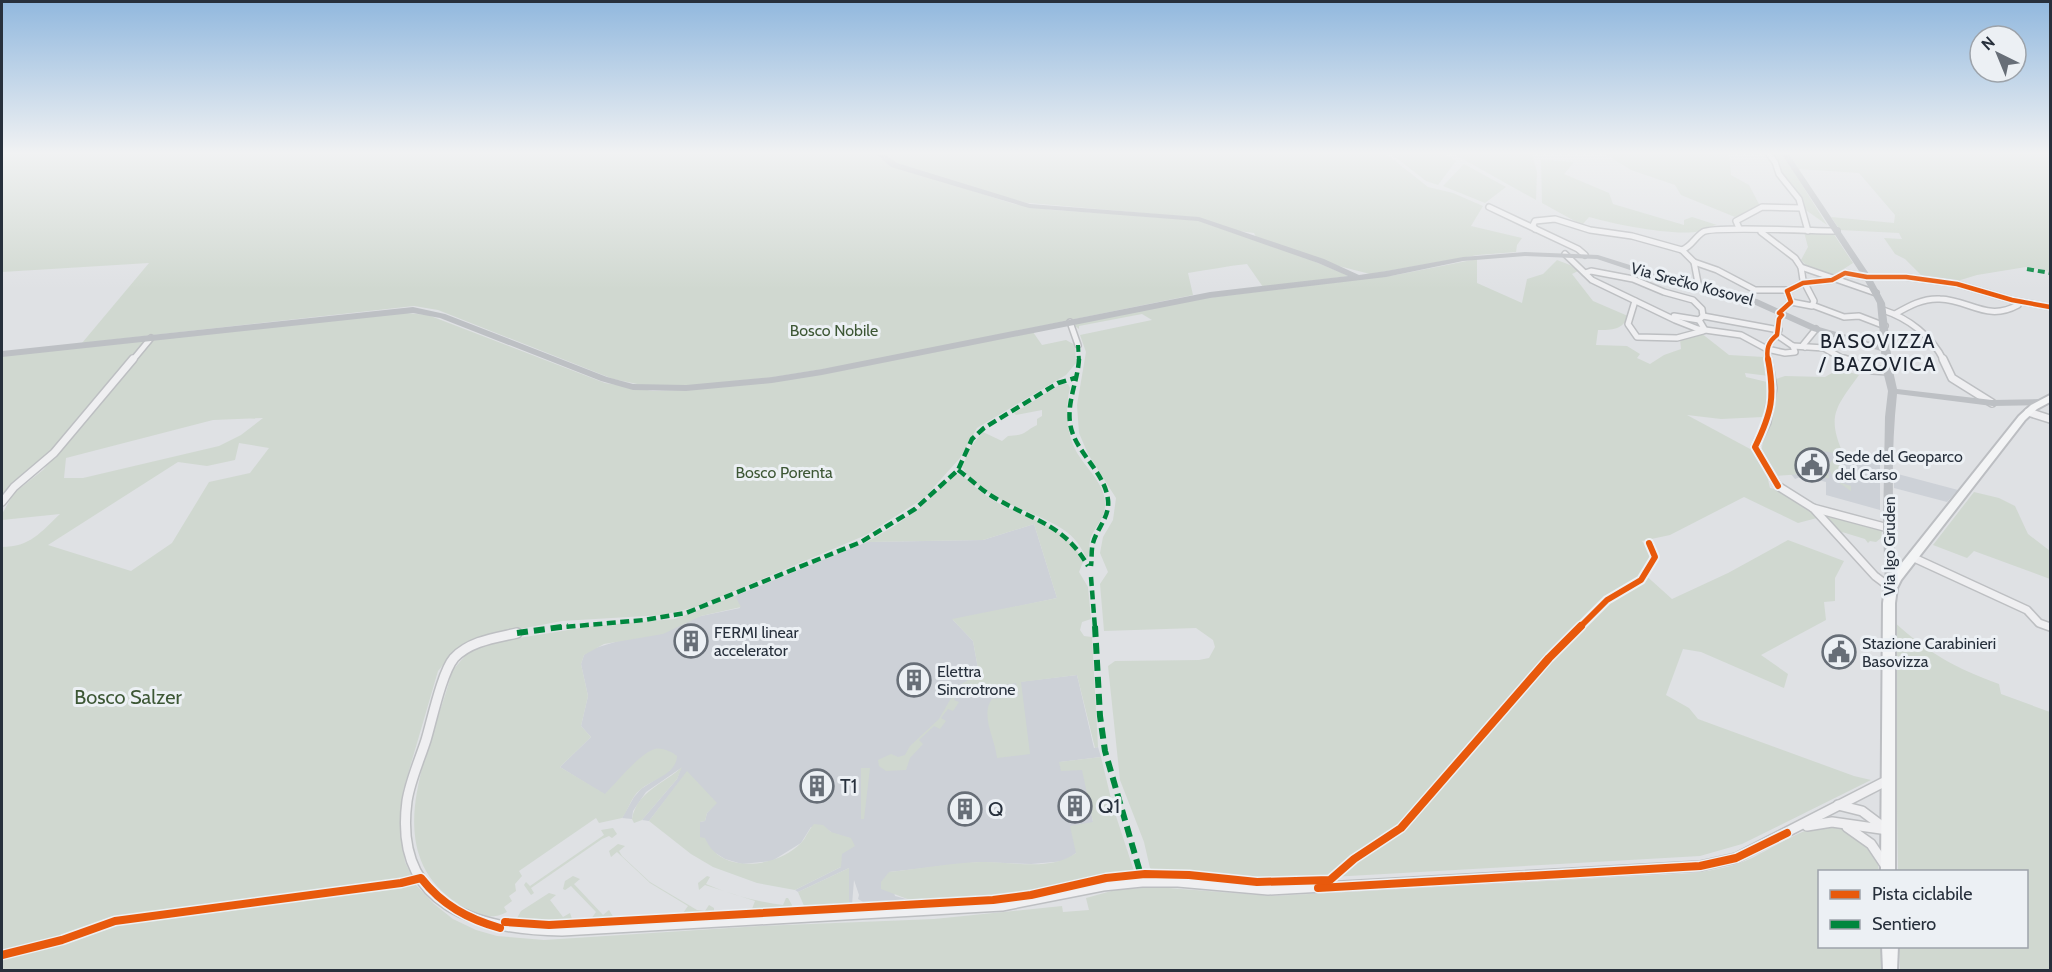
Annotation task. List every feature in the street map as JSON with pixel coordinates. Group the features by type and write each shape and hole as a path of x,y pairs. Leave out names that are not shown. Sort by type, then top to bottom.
{"main road":[{"path":"1002,198 1020,204 1114,214 1199,219 1321,261 1358,277"},
{"name":"Via Igo Gruden","path":"1815,198 1876,292 1883,310 1885,349 1893,391 1890,417 1888,528 1892,588 1889,603 1888,870"},
{"path":"2,354 413,310 442,316 615,383 662,389 739,384 813,374 1210,295 1358,277 1494,255 1585,255"},
{"name":"Via Srečko Kosovel","path":"1585,255 1598,257 1671,282 1750,300 1816,329 1885,349"},
{"path":"1893,391 1992,403 2010,404 2046,400"},
{"path":"1892,588 1912,557 2028,412 2046,400"},
{"path":"2010,404 2028,412"},
{"path":"1890,948 1890,970"}],"street":[{"path":"1798,198 1808,231"},
{"name":"Via Srečko Kosovel","path":"1489,207 1578,249 1585,255"},
{"path":"1739,228 1736,220 1762,207 1801,208"},
{"path":"1534,229 1535,222 1550,219 1590,230 1632,236 1682,250 1694,262 1718,270 1755,290 1786,291 1803,283 1834,280 1851,268 1859,266"},
{"path":"1682,250 1691,246 1706,230 1739,228 1760,231 1837,231"},
{"path":"1760,231 1795,258 1801,267 1803,283 1812,293 1814,301 1812,305"},
{"path":"1565,254 1592,280 1669,316 1705,330 1741,335 1767,350 1792,354 1795,352 1793,346 1778,333 1755,324 1669,316"},
{"path":"1691,299 1700,281 1694,262"},
{"path":"1801,267 1834,280 1876,292"},
{"path":"1585,273 1591,271 1645,282 1660,291 1691,299 1701,306 1701,318 1705,330"},
{"path":"1845,273 1866,277 1902,277 1957,284 2050,308"},
{"path":"1750,300 1751,293 1755,290"},
{"path":"1786,291 1791,302"},
{"path":"1894,314 1915,303 1928,300 1945,300 1971,309 1995,312 2013,309 2018,304 2017,301"},
{"path":"1635,301 1628,321 1633,335 1637,337 1677,338 1705,330"},
{"path":"1791,302 1812,305 1844,317 1859,316 1884,326"},
{"path":"1791,302 1780,314 1778,333 1771,340 1767,350 1773,388 1767,422 1755,447 1778,486 1813,508 1875,576 1892,588"},
{"path":"1883,310 1894,314 1929,337 1955,381 1992,403"},
{"path":"1070,322 1078,345"},
{"path":"1805,347 1803,345 1816,329"},
{"path":"2,502 14,487 54,453 151,338"},
{"path":"1793,346 1824,348 1850,362 1873,370 1888,371"},
{"path":"2028,412 2050,419"},
{"path":"1813,508 1888,528"},
{"path":"1912,557 2028,610 2039,623 2050,627"},
{"path":"517,633 473,644 460,653 449,666 407,800 405,814 408,849 426,885 456,912 500,928 549,931 1002,906 1103,886 1142,882 1178,882 1268,890 1684,868 1736,858 1888,780"},
{"path":"1838,805 1862,811 1888,830"},
{"path":"1788,833 1821,822 1888,830"},
{"path":"1842,824 1871,844 1887,870"}],"shaded area":[{"path":"1803,444 1880,462 1880,510 1826,495 1826,482 1803,476 1795,479 1791,474"},
{"path":"1894,473 1958,490 1947,502 1894,488"},
{"path":"1034,524 1057,598 953,620 973,641 979,674 967,683 966,688 1077,675 1094,748 1098,747 1101,757 1060,762 1083,769 1093,822 1076,853 1065,861 1031,864 979,862 889,872 895,896 910,900 860,904 863,902 858,899 859,895 854,880 852,905 849,905 849,868 798,892 795,890 841,867 831,832 825,828 811,827 801,843 772,861 742,864 725,859 709,849 700,837 700,822 705,821 707,813 716,803 678,784 649,821 642,820 677,779 681,768 646,792 633,811 632,819 622,818 634,797 641,789 670,770 644,756 605,795 560,767 591,737 581,726 588,696 581,664 584,655 592,649 701,616 740,608 735,596 867,542 983,540"}],"green space":[{"name":"Bosco Nobile","path":"2,198 996,198 1014,204 1052,210 1194,219 1306,258 1349,276 1263,287 1247,264 1188,273 1193,295 848,365 774,377 688,386 642,385 613,379 438,310 414,306 82,343 149,263 2,272"},
{"path":"1007,198 1465,198 1483,206 1471,226 1522,238 1517,245 1516,252 1478,255 1370,274 1331,264 1257,239 1254,233 1238,231 1200,218 1018,202"},
{"path":"1474,198 1491,198 1485,203"},
{"path":"1542,198 1611,198 1613,204 1684,225 1684,220 1692,217 1717,225 1700,231 1676,232 1629,226 1589,217 1582,225 1542,203"},
{"path":"1689,198 1756,198 1760,206 1735,217"},
{"path":"1810,198 1827,225 1803,208 1802,199"},
{"path":"1881,198 2050,198 2050,271 2026,267 1977,275 1954,282 1924,278 1905,259 1895,254 1884,238 1902,239 1899,233 1840,230 1831,217 1894,223 1895,215"},
{"path":"1804,232 1833,233 1853,263 1831,277 1807,266 1801,260 1808,247"},
{"path":"1477,259 1477,283 1522,303 1527,279 1543,274 1557,260 1570,265 1578,271 1572,274 1593,301 1628,316 1620,327 1598,330 1596,345 1627,346 1640,354 1637,358 1650,364 1664,355 1681,349 1680,339 1701,333 1729,355 1764,357 1769,376 1745,373 1746,377 1767,382 1769,386 1763,417 1721,419 1687,415 1752,450 1766,471 1770,488 1796,499 1817,518 1798,523 1744,497 1670,535 1642,541 1651,554 1642,572 1672,599 1728,573 1788,540 1844,561 1835,578 1835,601 1824,602 1826,620 1761,655 1788,674 1784,688 1701,652 1683,649 1666,695 1689,708 1698,719 1854,776 1871,780 1742,844 1700,856 1278,880 1155,872 1150,868 1144,842 1120,780 1108,666 1115,661 1199,660 1209,658 1215,647 1213,640 1196,628 1104,631 1100,584 1108,572 1100,553 1103,537 1113,520 1116,498 1088,454 1079,433 1077,405 1086,352 1080,335 1152,320 1142,314 1079,326 1079,329 1075,326 1076,323 1199,299 1396,275"},
{"path":"406,313 428,315 605,383 653,391 686,390 824,374 1033,332 1042,345 1066,340 1075,345 1076,363 1066,375 977,428 960,458 924,498 866,535 696,607 662,615 562,621 494,634 452,654 438,671 403,791 400,817 405,862 416,885 434,904 453,919 476,930 497,936 544,940 760,926 934,919 1062,906 1063,912 1089,910 1086,898 1115,890 1156,887 1273,896 1693,873 1723,868 1745,861 1798,834 1824,825 1843,828 1860,838 1873,853 1879,870 1818,870 1818,948 1881,948 1881,970 2,970 2,547 28,541 60,514 2,520 2,514 14,493 43,470 152,340","holes":["263,418 241,435 219,446 83,478 64,478 66,458 213,420","239,443 269,448 250,473 209,482 172,543 131,571 48,545 178,462 207,466 235,460"]},
{"path":"146,341 52,451 2,494 2,356"},
{"path":"1839,369 1859,375 1836,411 1835,429 1843,453 1841,453 1838,481 1830,472 1829,467 1836,455 1833,453 1809,448 1808,466 1820,472 1827,471 1829,478 1803,474 1776,476 1765,460 1762,446 1771,423 1776,395 1776,379 1785,376 1825,377"},
{"path":"1061,384 1068,384 1070,388 1067,420 1073,444 1099,484 1105,499 1104,511 1091,537 1087,559 1074,538 1068,533 1041,517 983,490 971,480 962,467 971,446 983,432 1002,441 1008,436 1022,434 1037,425 1037,419 1042,416 1042,410 1016,415 1014,413"},
{"path":"955,474 962,475 979,491 998,503 1047,525 1068,540 1077,550 1083,562 1079,572 1088,587 1091,619 1082,622 1080,630 1084,636 1092,637 1098,747 1095,748 1077,675 1021,682 1030,754 997,758 989,727 987,712 992,699 1020,696 1016,683 998,686 999,691 995,690 995,685 959,689 954,700 959,702 953,711 948,709 941,718 946,721 940,729 934,726 919,740 923,744 910,758 906,770 886,771 879,766 878,760 891,754 898,757 905,755 910,746 939,719 958,686 979,674 973,641 952,619 1057,598 1034,524 983,540 867,542 922,506"},
{"path":"1839,482 1851,486 1851,491 1843,486"},
{"path":"1974,492 1999,498 2015,506 2028,534 2050,551 2050,579 1974,551 1967,558 1933,545"},
{"path":"1822,513 1879,529 1882,531 1881,538 1876,542 1868,543 1865,539 1842,532 1845,536 1841,536"},
{"path":"735,596 741,607 701,616 663,634 604,644 584,655 581,664 588,696 581,726 591,737 560,767 605,794 635,762 649,752 661,749 677,756 676,762 668,772 637,793 622,818 599,823 596,818 519,871 522,876 515,884 516,891 509,896 512,901 504,907 507,912 500,915 487,916 469,910 457,903 432,880 419,854 414,825 417,794 424,762 452,671 471,649 494,642 593,626 675,619"},
{"path":"1894,622 1919,643 1944,659 1999,684 2001,694 2050,712 2050,970 1900,970 1899,948 2028,948 2028,870 1898,870"},
{"path":"1101,757 1113,807 1134,871 997,896 910,900 881,889 881,882 889,872 969,863 1042,864 1066,859 1076,853 1070,826 1093,822 1082,770 1061,771 1059,762"},
{"path":"682,767 677,779 642,820 634,823 632,819 639,801"},
{"path":"861,768 870,768 864,819 861,819"},
{"path":"687,771 717,803 707,813 705,821 700,822 700,837 705,838 712,850 723,858 750,864 778,858 801,843 814,824 823,825 831,832 851,838 855,846 842,854 841,867 795,890 757,883 713,867 691,854 649,821"},
{"path":"613,828 617,834 612,838 609,836 602,839 531,888 534,893 531,895 524,885 526,882 530,886 604,835 601,830"},
{"path":"618,844 625,846 619,851 622,856 650,882 697,910 705,911 709,905 714,908 714,912 683,913 688,906 650,883 617,852 611,857 609,851"},
{"path":"849,868 849,905 805,908 798,892"},
{"path":"573,876 580,879 574,884 603,915 609,910 614,918 591,919 596,912 571,886 563,889 565,881"},
{"path":"707,876 710,877 706,884 723,891 705,885 699,890 698,883"},
{"path":"549,893 556,895 550,900 563,917 570,913 572,919 516,920 521,911"},
{"path":"740,896 783,905 788,898 792,905 791,908 756,910 752,909 755,901"}],"marked path":[{"path":"2027,269 2050,273"},
{"path":"1078,345 1079,362 1070,406 1070,423 1077,445 1103,484 1108,500 1107,515 1093,543 1091,566"},
{"path":"517,633 644,620 686,613 861,542 915,509 958,470 972,439 984,428 1058,383 1075,378"},
{"path":"958,470 994,498 1061,532 1080,552 1088,566"},
{"path":"1091,577 1103,739 1113,784 1139,863 1142,879"}],"cycle path":[{"path":"1778,486 1755,447 1767,422 1773,388 1766,351 1771,340 1777,335 1779,319 1782,315 1779,313 1791,302 1787,291 1803,283 1832,280 1845,273 1867,277 1906,277 1957,284 2012,300 2050,307"},
{"path":"505,922 549,925 993,900 1031,895 1106,878 1145,874 1189,875 1257,882 1330,880 1354,859 1401,828 1549,658 1607,600 1641,580 1655,557 1649,543"},
{"path":"1318,888 1700,866 1736,858 1787,833"},
{"path":"2,955 62,940 115,921 401,883 421,878 437,896 456,911 500,928"}],"place":[{"name":"Sede del Geoparco del Carso","path":"1812,465"},
{"name":"FERMI linear accelerator","path":"691,641"},
{"name":"Stazione Carabinieri Basovizza","path":"1839,652"},
{"name":"Elettra Sincrotrone","path":"914,680"},
{"name":"T1","path":"817,786"},
{"name":"Q1","path":"1075,806"},
{"name":"Q","path":"965,809"}],"district":[{"name":"BASOVIZZA / BAZOVICA","path":"1878,352"}],"park label":[{"name":"Bosco Porenta","path":"784,472"},
{"name":"Bosco Salzer","path":"128,697"}]}
